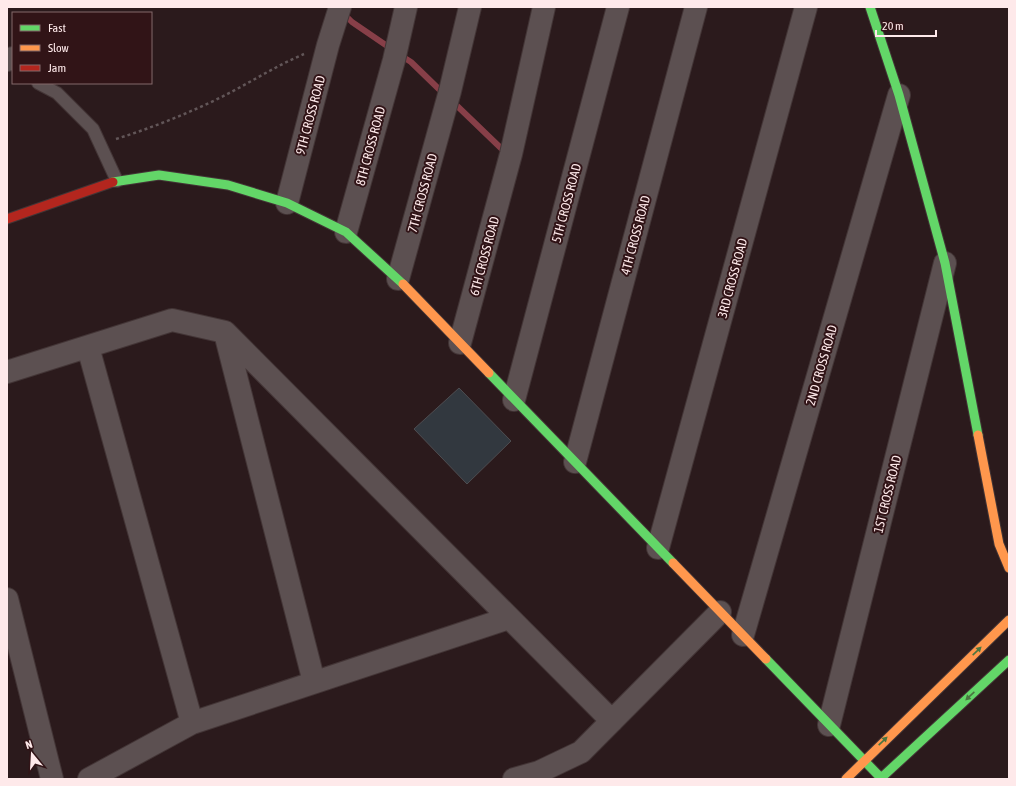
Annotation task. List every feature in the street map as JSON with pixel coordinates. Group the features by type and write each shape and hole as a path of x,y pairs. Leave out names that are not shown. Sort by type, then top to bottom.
{"street":[{"name":"8TH CROSS ROAD","path":"346,232 394,60 406,7"},
{"name":"7TH CROSS ROAD","path":"398,279 448,99 470,7"},
{"name":"6TH CROSS ROAD","path":"460,343 509,162 544,7"},
{"name":"5TH CROSS ROAD","path":"514,400 618,7"},
{"name":"4TH CROSS ROAD","path":"575,462 696,7"},
{"name":"3RD CROSS ROAD","path":"658,548 806,7"},
{"path":"870,7 899,95 946,263 999,544 1009,568"},
{"name":"9TH CROSS ROAD","path":"287,203 334,26"},
{"name":"2ND CROSS ROAD","path":"742,635 899,95"},
{"path":"7,219 117,181 159,175 228,185 287,203 346,232 398,279 880,778 1008,663"},
{"name":"1ST CROSS ROAD","path":"829,725 946,263"},
{"path":"7,372 172,320 225,332 612,721"},
{"path":"225,332 314,682"},
{"path":"88,347 192,723"},
{"path":"7,600 52,779"},
{"path":"514,779 539,772 581,752 720,612"},
{"path":"89,779 192,723 510,618"},
{"path":"846,779 863,760 1009,620"}],"lane":[{"path":"40,84 57,93 93,129 117,181"}],"path":[{"path":"100,144 147,129 210,103 282,64 334,26"}],"building":[{"path":"459,388 511,441 467,484 414,429"}],"waterway":[{"path":"342,12 352,22 393,50"},
{"path":"400,55 411,62 444,94"},
{"path":"452,101 506,153"}],"traffic: fast":[{"path":"870,7 899,95 945,263 978,435"},
{"path":"113,182 159,175 228,185 287,203 346,232 403,284"},
{"path":"489,373 673,563"},
{"path":"766,659 881,778"},
{"path":"880,779 1009,660"}],"traffic: slow":[{"path":"403,284 489,373"},
{"path":"978,435 999,544 1009,568"},
{"path":"673,563 766,659"},
{"path":"846,779 1009,620"}],"traffic: jam":[{"path":"7,219 113,182"}]}
